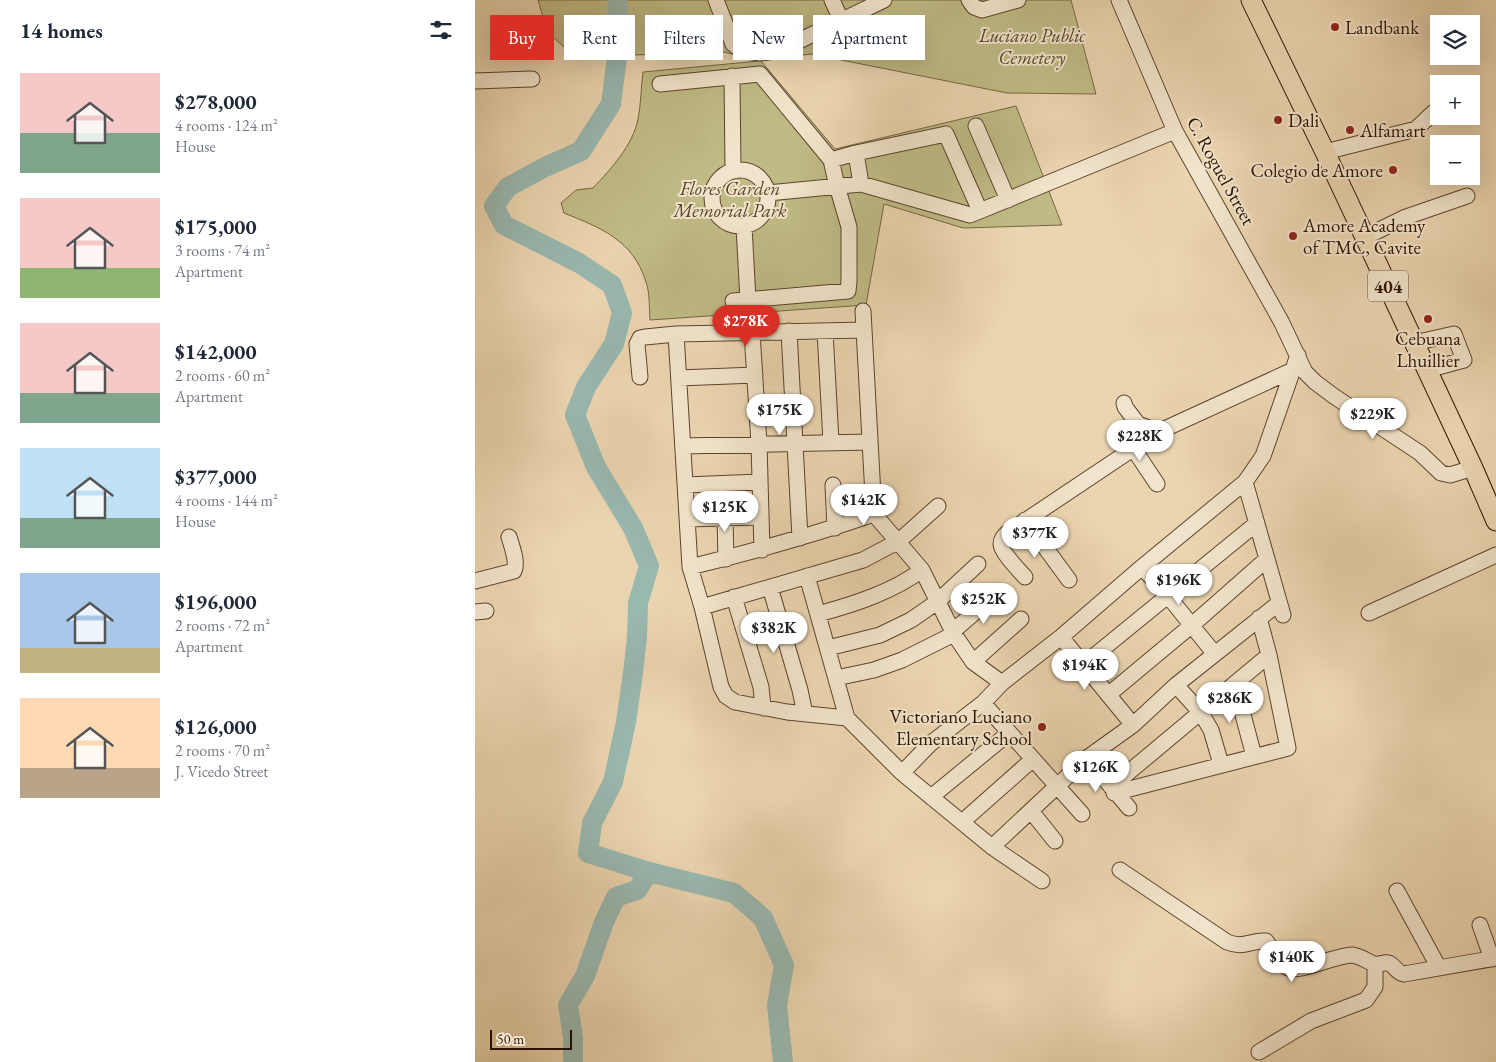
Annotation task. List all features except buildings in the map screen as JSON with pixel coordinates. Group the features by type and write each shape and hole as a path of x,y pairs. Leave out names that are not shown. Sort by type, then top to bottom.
{"main road":[{"name":"404","path":"1251,0 1415,343 1496,521"}],"street":[{"path":"716,0 733,44 741,50 765,53 780,50 813,34"},
{"path":"832,0 839,15"},
{"path":"852,15 884,0"},
{"path":"969,0 974,7 982,10 1017,0"},
{"name":"C. Roguel Street","path":"1119,0 1175,131 1281,323 1305,372 1321,387 1416,450 1441,473 1450,475 1473,468"},
{"path":"660,84 759,74 831,160 848,220 850,235 848,291 740,301 744,226"},
{"path":"732,76 733,170"},
{"path":"475,81 531,79"},
{"path":"1325,152 1417,129 1430,116"},
{"path":"976,126 1008,200"},
{"path":"768,193 861,184 970,215 1175,131"},
{"path":"831,160 946,134 980,211"},
{"path":"856,153 861,184"},
{"path":"741,169 749,170 762,179 768,193 769,201 763,215 751,224 744,226 735,226 720,218 715,211 711,195 718,179 733,170 741,169"},
{"path":"1365,237 1406,217 1467,196"},
{"path":"863,311 874,514 923,570 953,633 973,662 1002,683"},
{"path":"640,377 637,344 640,338 676,334 864,330"},
{"path":"789,331 800,538"},
{"path":"825,331 831,442"},
{"path":"752,332 759,444 762,550"},
{"path":"676,334 690,567 723,692 735,702 763,708 847,718"},
{"path":"1415,343 1454,334 1464,360 1427,370"},
{"path":"902,773 930,744 983,703 1002,683 1061,638 1245,482 1263,456 1298,355"},
{"path":"1025,577 1002,549 1001,539 1007,533 1158,432 1293,370"},
{"path":"679,378 755,375"},
{"path":"1124,403 1138,424 1158,432"},
{"path":"683,446 870,442"},
{"path":"1133,448 1157,484"},
{"path":"685,484 760,482"},
{"path":"992,847 1087,758 1133,725 1176,685 1259,618 1281,609 1245,482"},
{"path":"833,486 835,528"},
{"path":"701,607 863,560 899,541 938,506"},
{"path":"690,567 762,550 874,514"},
{"path":"687,520 761,516"},
{"path":"725,518 726,558"},
{"path":"1025,520 1069,580"},
{"path":"1083,666 1257,523"},
{"path":"475,581 514,571 516,568 515,561 509,537"},
{"path":"1369,612 1496,555"},
{"path":"1108,695 1267,558"},
{"path":"828,648 880,635 911,620 937,602 978,564"},
{"path":"1142,568 1192,624 1214,654"},
{"path":"818,614 875,596 912,578 923,570"},
{"path":"807,576 847,718 902,773 992,847 1042,881"},
{"path":"770,587 800,690 805,714"},
{"path":"836,678 874,670 901,660 953,633 995,595"},
{"path":"734,597 761,686 763,708"},
{"path":"1113,790 1288,748 1269,655 1259,618"},
{"path":"973,662 1021,619"},
{"path":"1061,638 1133,725"},
{"path":"1113,790 1269,655"},
{"path":"1176,685 1201,713 1211,730 1221,764"},
{"path":"1235,685 1254,756"},
{"path":"983,703 1082,814"},
{"path":"931,797 1009,733"},
{"path":"1087,758 1129,808"},
{"path":"962,822 1032,760"},
{"path":"1031,811 1055,841"},
{"path":"1120,870 1227,942 1234,945 1244,945 1266,941 1289,968 1298,969 1353,955 1361,956 1375,964 1391,964 1399,973 1404,974 1494,958 1480,925"},
{"path":"1397,891 1439,968"},
{"path":"1259,1052 1311,1021 1366,1000 1375,987 1375,964"}],"green space":[{"name":"Flores Garden Memorial Park","path":"538,0 1071,0 1096,94 1007,93 841,60 925,60 925,15 813,15 813,54 803,55 803,15 733,15 733,54 723,52 723,15 645,15 645,55 635,55 635,15 564,15 564,47 554,38 554,15 542,15"},
{"name":"Flores Garden Memorial Park","path":"755,60 768,60 761,61 835,149 1016,106 1062,225 963,228 884,204 866,305 650,320 647,286 633,256 614,237 603,230 564,213 561,203 576,190 593,188 614,165 626,147 638,119 643,72 759,61"}],"waterway":[{"path":"617,0 619,42 611,104 581,151 545,167 508,187 494,206 504,225 579,263 612,285 622,313 614,344 586,387 575,415 596,467 633,528 649,566 638,603 637,637 626,722 613,782 592,823 588,853 649,872 734,893 763,918 784,965 777,1005 783,1062"},
{"path":"573,1062 573,1037 568,1005 585,976 604,922 616,897 637,890 649,872"}],"place":[{"name":"Landbank","path":"1335,27"},
{"name":"Dali","path":"1278,120"},
{"name":"Alfamart","path":"1350,130"},
{"name":"Colegio de Amore","path":"1393,170"},
{"name":"Amore Academy of TMC, Cavite","path":"1293,236"},
{"name":"Cebuana Lhuillier","path":"1428,319"},
{"name":"Victoriano Luciano Elementary School","path":"1042,727"}],"park label":[{"name":"Luciano Public Cemetery","path":"1032,46"}]}
